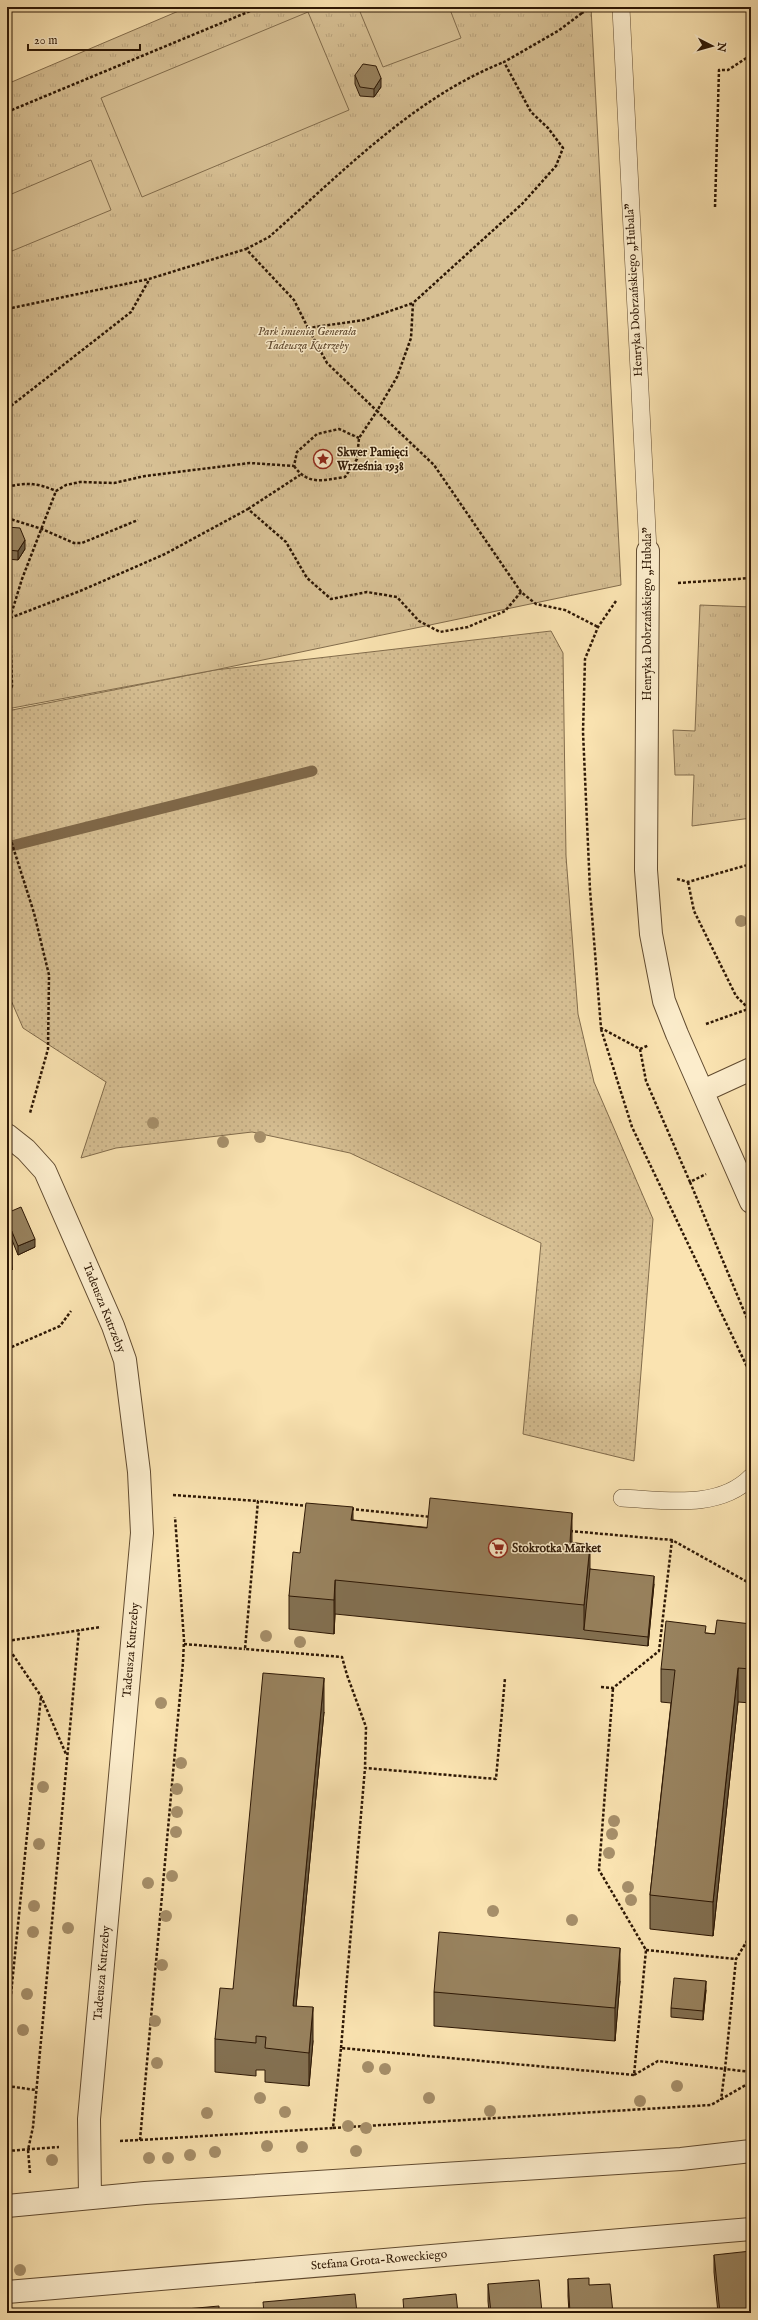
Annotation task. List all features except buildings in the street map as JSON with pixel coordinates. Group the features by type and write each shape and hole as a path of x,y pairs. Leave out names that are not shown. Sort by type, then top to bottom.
{"street":[{"name":"Henryka Dobrzańskiego „Hubala”","path":"648,552 646,870 651,934 664,1001 751,1202"},
{"path":"702,1091 751,1069"},
{"name":"Tadeusza Kutrzeby","path":"7,1135 26,1150 45,1171 113,1326 125,1360 132,1404 141,1505 142,1533 89,2119 90,2198"},
{"path":"7,2206 145,2193 681,2159 751,2151"},
{"name":"Stefana Grota-Roweckiego","path":"7,2292 751,2228"}],"lane":[{"name":"Henryka Dobrzańskiego „Hubala”","path":"621,8 648,552"},
{"path":"622,1498 703,1501 743,1486 751,1477"}],"path":[{"path":"7,112 260,7"},
{"path":"582,7 582,13"},
{"path":"7,309 149,279 246,249 269,237 389,132 435,98 480,72 504,62 558,31 582,13 593,7"},
{"path":"715,207 719,70 728,70 751,55"},
{"path":"308,328 364,320 413,303 522,204 556,166 563,148 548,128 531,112 504,62"},
{"path":"246,249 294,300 327,363 434,464 521,592 536,604 566,610 598,627"},
{"path":"7,409 130,312 149,279"},
{"path":"359,438 339,429 317,434 297,452 294,466 300,475 314,481 345,477 357,460 359,438 397,377 411,338 413,303"},
{"path":"8,618 56,491 66,485 80,482 114,483 145,476 250,463 294,466"},
{"path":"8,618 80,591 165,554 248,509 300,475"},
{"path":"7,487 24,482 39,484 56,491"},
{"path":"248,509 286,542 306,578 331,600 367,592 397,597 419,621 440,632 468,627 505,611 521,592"},
{"path":"7,518 42,529 74,543 82,543 138,520"},
{"path":"648,585 751,578"},
{"path":"7,615 12,686 7,696"},
{"path":"7,828 34,913 49,975 48,1049 29,1115 26,1150"},
{"path":"646,870 688,882 751,864"},
{"path":"688,882 694,911 736,996 749,1009 751,1014"},
{"path":"601,1028 632,1127 751,1375"},
{"path":"640,1049 646,1081 751,1328"},
{"path":"690,1182 734,1161"},
{"path":"7,1349 60,1326 70,1314 72,1306"},
{"path":"172,1495 314,1506"},
{"path":"245,1649 258,1501"},
{"path":"345,1509 439,1517"},
{"path":"564,1531 672,1540 751,1584"},
{"path":"601,1687 613,1688 659,1651 672,1540"},
{"path":"7,1640 134,1622"},
{"path":"30,2178 28,2150 33,2127 66,1755 79,1630"},
{"path":"184,1644 342,1657 366,1727 365,1768 341,2048 332,2128"},
{"path":"7,1646 41,1696 66,1755"},
{"path":"365,1768 496,1779 505,1678"},
{"path":"613,1688 599,1870 646,1950 634,2075"},
{"path":"7,2034 41,1696"},
{"path":"721,2100 736,1960 750,1936 751,1926"},
{"path":"646,1950 736,1960"},
{"path":"341,2048 634,2075 658,2062 751,2072"},
{"path":"140,2140 711,2105 751,2082"},
{"path":"7,2086 36,2090"},
{"path":"7,2152 28,2150"}],"green space":[{"name":"Park imienia Generała Tadeusza Kutrzeby","path":"188,7 591,7 621,585 215,670 7,709 7,84"},
{"path":"358,7 449,7 461,38 383,67"},
{"path":"308,12 349,110 142,197 101,98"},
{"path":"91,160 111,210 12,251 7,239 7,196"},
{"path":"700,605 751,607 751,818 692,826 694,775 675,775 673,730 695,731"},
{"path":"551,631 563,653 566,856 578,1014 594,1082 653,1219 634,1461 523,1434 541,1243 350,1153 252,1132 116,1148 81,1158 106,1082 23,1028 7,991 7,711 215,670"}],"waterway":[{"path":"7,847 312,771"}],"place":[{"name":"Skwer Pamięci Września 1938","path":"323,459"},
{"name":"Stokrotka Market","path":"498,1548"}]}
